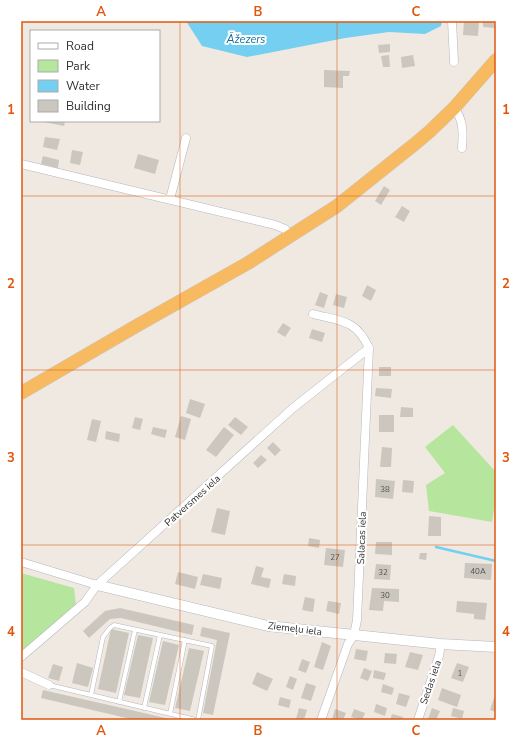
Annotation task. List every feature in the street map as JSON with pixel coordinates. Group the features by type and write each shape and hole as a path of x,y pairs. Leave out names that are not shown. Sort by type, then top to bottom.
{"highway":[{"path":"21,392 248,263 337,206 416,143 454,108 496,60"}],"street":[{"path":"452,21 454,62"},
{"path":"454,108 459,114 463,129 462,148"},
{"path":"170,199 186,138"},
{"path":"21,164 276,225 285,229 290,236"},
{"path":"313,314 348,322 364,337 369,348"},
{"name":"Patversmes iela","path":"21,656 85,602 97,585 293,408 369,348"},
{"name":"Salacas iela","path":"321,720 348,644 354,634 357,620 369,348"},
{"path":"21,562 97,585"},
{"name":"Ziemeļu iela","path":"97,585 268,626 441,644 496,647"},
{"name":"Sedas iela","path":"418,720 439,656 441,644"},
{"path":"21,672 49,685"}],"lane":[{"path":"49,685 144,708 197,720 212,646 114,626 110,628 103,637 91,695"},
{"path":"119,702 135,630"},
{"path":"144,708 160,635"},
{"path":"170,714 185,640"}],"green space":[{"path":"453,425 496,472 496,498 492,522 429,511 426,485 445,473 425,447"},
{"path":"21,573 74,588 76,605 21,651"}],"water":[{"name":"Āžezers","path":"186,21 442,21 441,26 425,34 389,32 345,38 247,57 202,46"}],"building":[{"path":"464,21 479,21 478,36 463,35"},
{"path":"483,21 494,21 494,28 483,27"},
{"path":"390,44 390,52 379,53 378,45"},
{"path":"389,55 390,67 383,67 381,56"},
{"path":"413,55 415,66 402,68 401,57"},
{"path":"324,70 350,71 349,76 343,76 343,88 324,87"},
{"path":"44,122 65,122 64,126"},
{"path":"45,137 60,139 57,150 43,147"},
{"path":"72,150 83,152 80,165 70,163"},
{"path":"138,154 159,160 155,174 134,168"},
{"path":"43,156 59,160 58,168 41,164"},
{"path":"384,186 390,190 381,205 375,201"},
{"path":"402,206 410,211 404,222 395,217"},
{"path":"367,285 376,290 371,301 362,296"},
{"path":"320,292 328,295 324,308 315,305"},
{"path":"336,294 347,297 344,308 333,305"},
{"path":"283,323 291,328 285,337 277,332"},
{"path":"312,329 325,333 322,342 309,338"},
{"path":"379,367 391,367 391,376 379,376"},
{"path":"376,388 392,389 391,398 375,396"},
{"path":"190,399 205,404 200,418 186,413"},
{"path":"401,407 413,408 413,417 400,417"},
{"path":"379,415 394,415 394,432 379,432"},
{"path":"181,416 191,419 185,440 175,437"},
{"path":"135,417 143,419 140,430 132,428"},
{"path":"235,417 248,427 241,435 228,425"},
{"path":"92,419 101,421 96,442 87,440"},
{"path":"153,427 167,430 165,438 151,434"},
{"path":"224,427 234,435 216,457 206,450"},
{"path":"106,431 120,434 119,442 105,439"},
{"path":"273,442 281,450 275,456 267,448"},
{"path":"382,447 392,448 391,467 380,467"},
{"path":"261,455 267,460 258,468 253,463"},
{"path":"376,479 395,481 393,499 375,497"},
{"path":"403,480 414,481 413,493 402,492"},
{"path":"217,508 230,511 225,535 211,532"},
{"path":"429,516 441,517 441,536 428,536"},
{"path":"309,538 320,540 319,548 308,546"},
{"path":"376,542 392,542 392,555 375,554"},
{"path":"326,548 345,550 343,567 324,565"},
{"path":"420,553 427,553 426,560 419,559"},
{"path":"465,563 492,564 491,580 464,578"},
{"path":"376,564 391,565 390,580 374,579"},
{"path":"256,566 264,568 261,577 271,579 269,588 251,584"},
{"path":"178,572 198,577 195,589 175,584"},
{"path":"203,574 222,578 220,589 200,585"},
{"path":"284,574 296,576 295,586 282,584"},
{"path":"372,588 399,589 399,602 384,601 383,611 369,610"},
{"path":"305,597 315,599 313,612 302,610"},
{"path":"328,601 341,603 339,614 326,611"},
{"path":"457,601 487,603 485,620 474,619 474,614 456,612"},
{"path":"120,608 194,625 192,635 121,618 110,619 89,638 83,631 105,611"},
{"path":"202,627 230,633 213,715 203,713 217,640 200,636"},
{"path":"111,629 129,633 116,693 98,689"},
{"path":"138,635 153,638 140,698 124,695"},
{"path":"163,641 179,645 165,705 149,702"},
{"path":"322,642 331,646 323,670 314,667"},
{"path":"189,648 204,651 190,711 175,708"},
{"path":"356,649 368,651 366,661 354,659"},
{"path":"410,652 423,655 418,670 405,667"},
{"path":"385,653 397,654 396,664 384,663"},
{"path":"302,659 310,662 306,673 298,670"},
{"path":"77,663 93,668 88,687 72,683"},
{"path":"457,663 469,667 463,682 451,678"},
{"path":"53,664 63,667 59,681 48,678"},
{"path":"364,668 372,671 368,681 360,678"},
{"path":"374,670 386,673 384,680 373,678"},
{"path":"257,672 273,679 267,691 252,684"},
{"path":"290,676 297,679 293,690 286,687"},
{"path":"306,683 316,686 311,701 301,698"},
{"path":"383,684 394,688 392,695 381,692"},
{"path":"442,688 461,695 457,707 438,700"},
{"path":"43,690 170,720 135,720 41,698"},
{"path":"496,692 496,712 490,710"},
{"path":"399,693 410,696 406,707 396,704"},
{"path":"280,697 291,700 289,708 278,705"},
{"path":"376,704 387,708 385,716 374,712"},
{"path":"299,708 307,710 304,720 296,719"},
{"path":"432,708 440,711 436,720 428,719"},
{"path":"453,708 464,711 462,719 451,716"},
{"path":"335,709 346,713 343,720 332,720"},
{"path":"354,709 365,713 362,720 351,717"},
{"path":"392,714 403,717 402,720 390,720"}],"waterway":[{"path":"436,547 496,561"}]}
